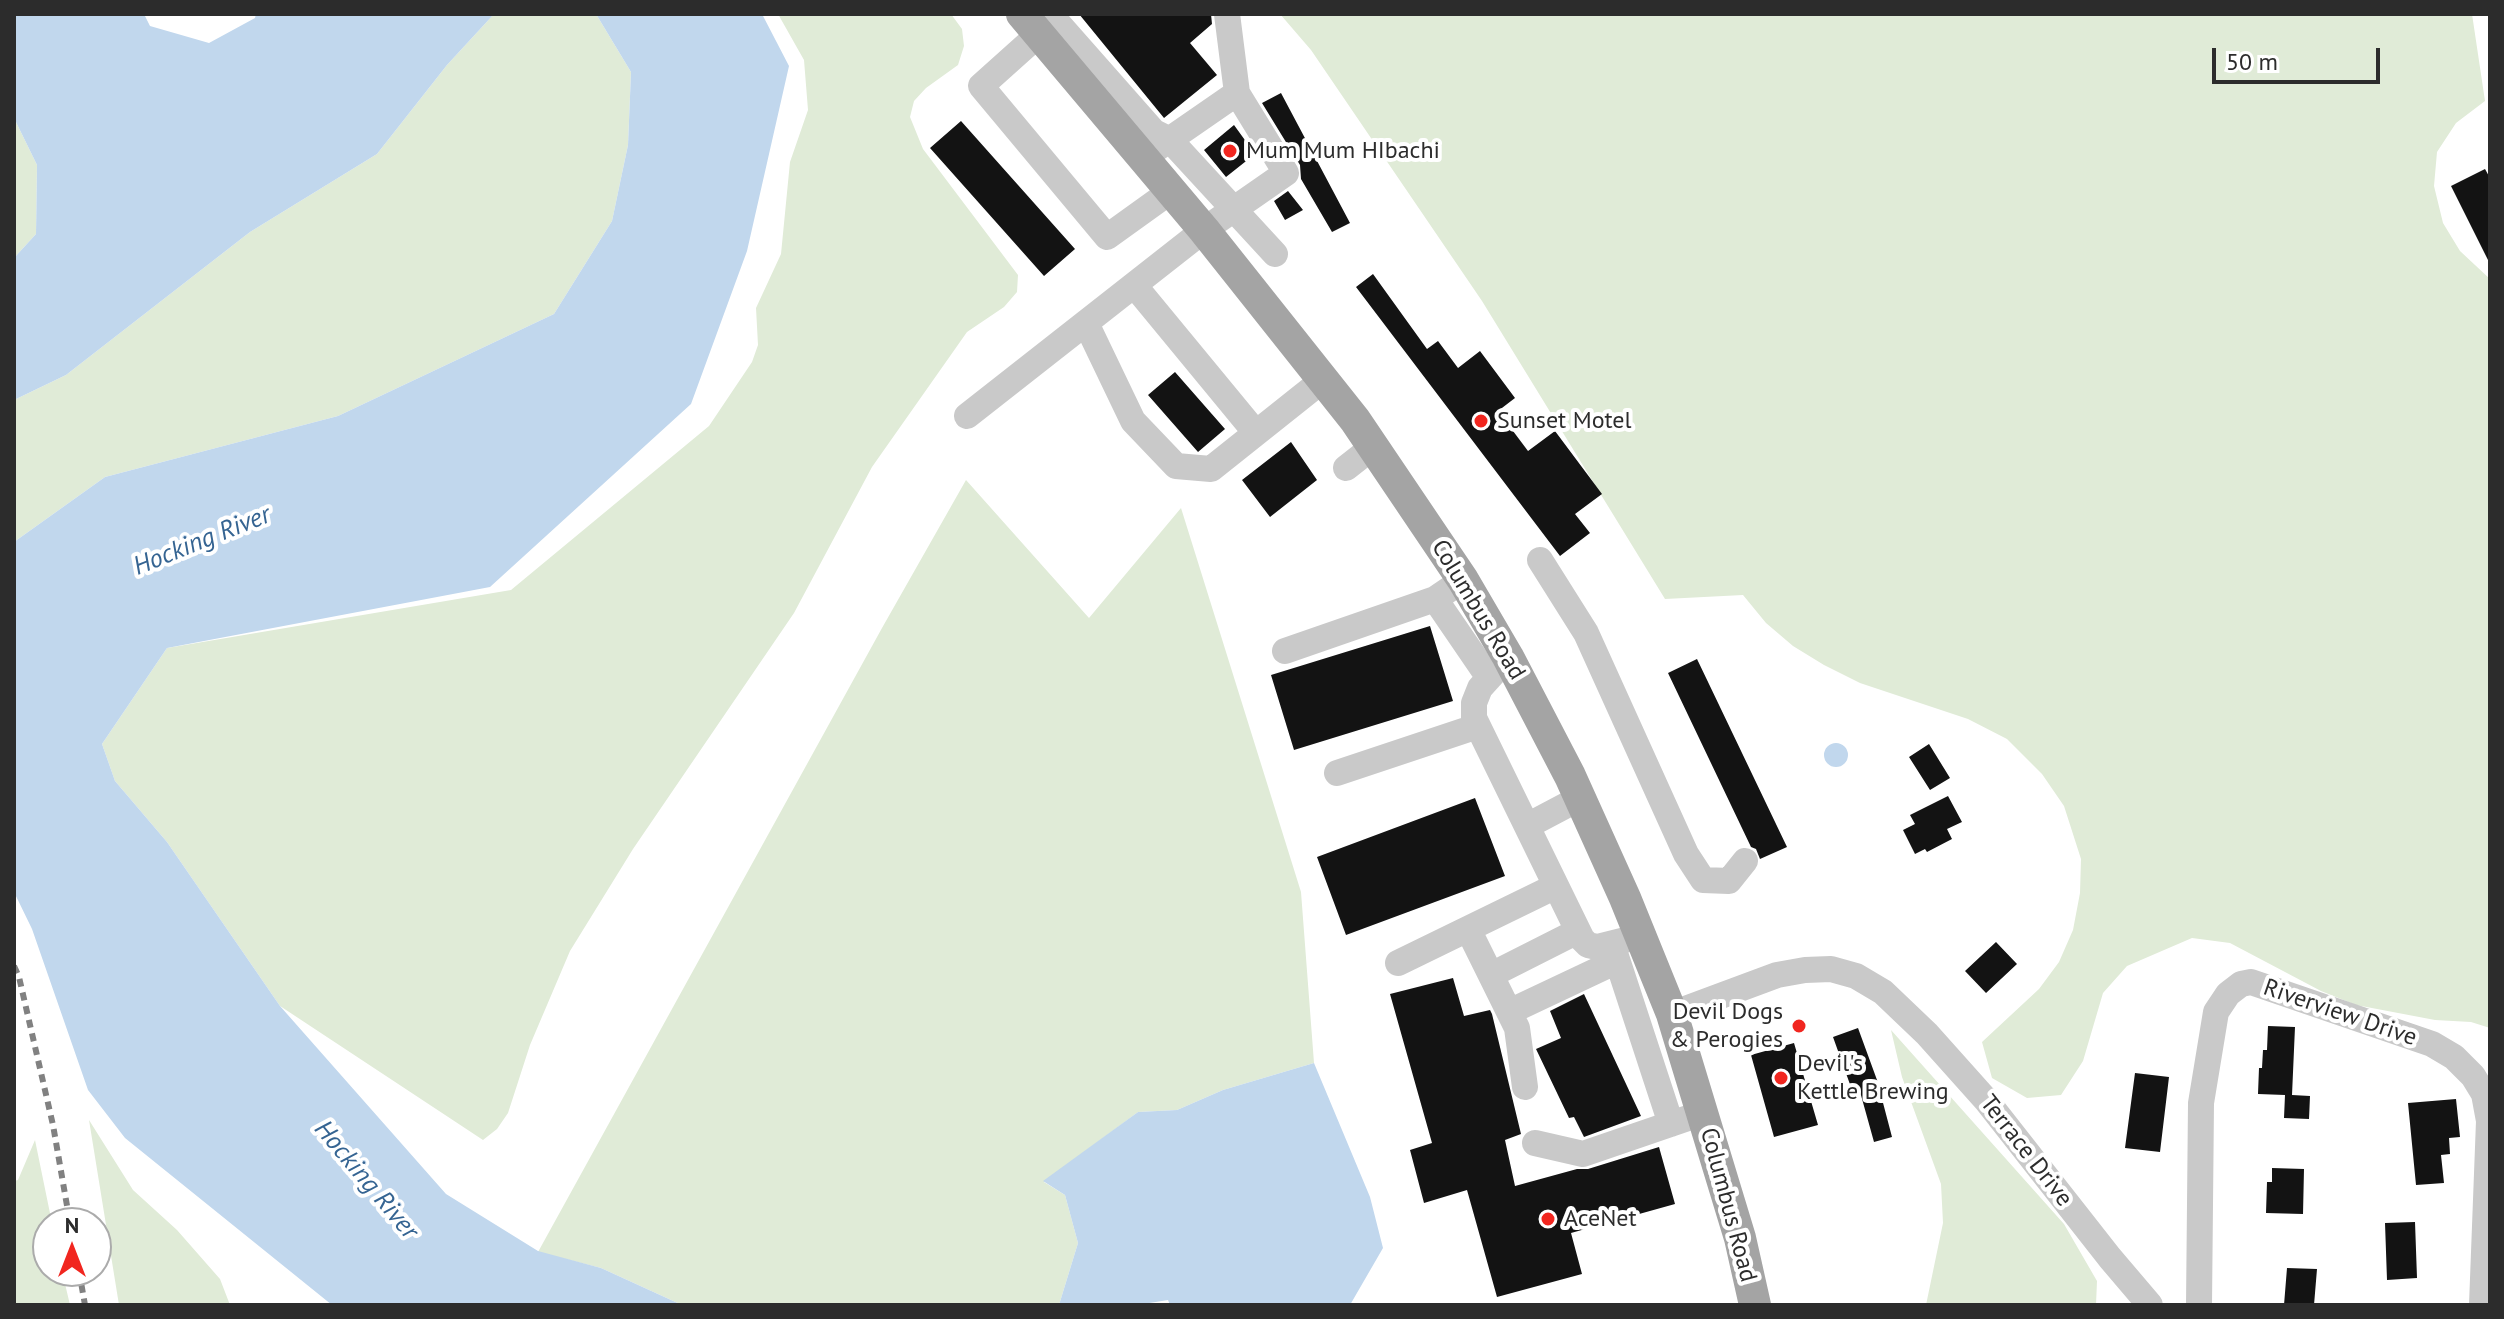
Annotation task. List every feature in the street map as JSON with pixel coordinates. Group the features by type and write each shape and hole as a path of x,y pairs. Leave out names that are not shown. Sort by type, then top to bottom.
{"main road":[{"name":"Columbus Road","path":"1030,24 1204,230 1324,379 1374,446 1463,580 1499,668 1580,798 1623,947 1672,1014 1740,1238 1755,1305"}],"street":[{"path":"967,416 1204,230 1286,173 1237,93 1227,14"},
{"path":"1171,191 1107,237 981,86 1030,24 1057,22 1154,132 1170,140 1275,254"},
{"path":"1143,158 1237,93"},
{"path":"1134,285 1256,433"},
{"path":"1086,323 1133,421 1176,466 1211,469 1324,379"},
{"path":"1346,468 1374,446"},
{"path":"1540,560 1586,633 1686,854 1703,880 1729,881 1745,861"},
{"path":"1285,651 1435,599 1463,580"},
{"path":"1435,599 1499,668 1480,688 1474,703 1474,718 1578,931 1588,945 1623,947"},
{"path":"1337,773 1478,726"},
{"path":"1527,826 1580,798"},
{"path":"1398,963 1556,886"},
{"path":"1468,929 1517,1028 1525,1087"},
{"path":"1491,975 1578,931"},
{"path":"1509,1012 1623,947"},
{"path":"1623,947 1671,1124"},
{"name":"Terrace Drive","path":"1672,1014 1748,984 1805,970 1831,969 1856,976 1883,992 1927,1034 1986,1100 2150,1305"},
{"name":"Riverview Drive","path":"2199,1305 2201,1103 2216,1012 2228,994 2241,984 2251,982 2432,1044 2454,1057 2473,1076 2484,1094 2489,1121 2482,1305"},
{"path":"1535,1143 1583,1154 1704,1113"}],"green space":[{"path":"494,14 596,14 631,72 628,145 612,221 554,314 338,416 105,477 14,542 14,400 66,375 250,232 377,154 447,65"},
{"path":"778,14 951,14 962,29 964,46 958,65 926,88 914,101 910,117 923,149 1018,275 1017,292 1004,307 967,332 872,467 794,613 633,849 570,951 530,1045 508,1113 497,1129 483,1140 280,1006 167,842 115,781 102,744 167,648 511,590 709,426 752,362 758,345 756,308 781,254 790,162 808,110 804,60"},
{"path":"1280,14 2472,14 2485,101 2456,123 2437,152 2434,186 2443,223 2460,251 2490,279 2490,1028 2471,1022 2435,1020 2356,1005 2321,991 2230,943 2192,938 2127,966 2103,993 2083,1061 2061,1095 2027,1098 1992,1078 1982,1042 2039,989 2059,962 2073,930 2080,893 2081,859 2064,806 2042,774 2007,739 1968,719 1860,683 1824,665 1793,646 1766,623 1743,595 1665,599 1482,301 1311,50"},
{"path":"14,118 37,165 36,234 14,258"},
{"path":"966,480 1089,618 1181,508 1301,892 1314,1063 1223,1090 1177,1110 1138,1112 1044,1182 1065,1195 1078,1243 1059,1305 682,1305 601,1268 538,1252 882,628"},
{"path":"1891,1030 2064,1224 2097,1281 2096,1305 1926,1305 1943,1223 1941,1184 1902,1077"},
{"path":"89,1120 133,1190 177,1230 220,1279 230,1305 119,1305 112,1262 112,1207 103,1207"},
{"path":"35,1140 49,1207 32,1207 32,1287 66,1287 70,1305 14,1305 14,1181 18,1180"}],"water":[{"path":"14,14 144,14 150,26 209,43 255,18 256,14 494,14 447,65 377,154 250,232 66,375 14,400 14,258 36,234 37,165 14,118"},
{"name":"Hocking River","path":"596,14 762,14 789,66 747,251 691,404 490,587 167,648 102,744 115,781 167,842 280,1006 446,1194 538,1251 601,1268 682,1305 332,1305 125,1138 88,1090 32,929 14,892 14,542 105,477 338,416 554,314 612,221 628,145 631,72"},
{"path":"1836,743 1847,750 1848,755 1841,766 1836,767 1825,760 1824,755 1831,744"},
{"path":"1314,1063 1370,1197 1383,1248 1350,1305 1170,1305 1168,1300 1137,1305 1059,1305 1078,1243 1065,1195 1043,1181 1138,1112 1177,1110 1223,1090"}],"building":[{"path":"1079,14 1211,14 1212,24 1190,43 1217,75 1164,118"},
{"path":"1281,93 1350,223 1332,232 1301,179 1300,165 1262,103"},
{"path":"961,121 1075,249 1044,276 930,148"},
{"name":"Mum Mum HIbachi","path":"1234,125 1255,154 1226,177 1204,150"},
{"path":"2485,169 2490,178 2490,264 2451,186"},
{"path":"1288,191 1303,210 1285,220 1274,201"},
{"name":"Sunset Motel","path":"1373,274 1427,349 1438,341 1458,368 1480,351 1515,398 1498,411 1528,451 1555,431 1602,494 1575,514 1590,533 1560,556 1356,287"},
{"path":"1175,372 1225,429 1198,452 1148,395"},
{"path":"1291,442 1317,480 1270,517 1242,480"},
{"path":"1430,626 1453,701 1294,750 1271,675"},
{"path":"1697,659 1787,847 1760,859 1756,849 1751,847 1668,673"},
{"path":"1929,744 1950,778 1930,790 1909,757"},
{"path":"1948,796 1962,822 1947,829 1952,839 1927,852 1925,849 1915,854 1903,830 1915,824 1910,815"},
{"path":"1475,798 1505,876 1346,935 1317,857"},
{"path":"1996,942 2017,964 1986,993 1965,971"},
{"path":"1453,978 1464,1016 1490,1010 1492,1014 1521,1134 1505,1140 1515,1186 1577,1169 1588,1169 1659,1147 1675,1204 1571,1233 1582,1274 1497,1297 1467,1190 1424,1203 1410,1150 1432,1143 1390,994"},
{"path":"1584,994 1641,1116 1584,1137 1574,1117 1569,1118 1536,1049 1561,1038 1550,1011"},
{"path":"2268,1026 2295,1027 2292,1095 2310,1096 2309,1119 2284,1118 2285,1095 2258,1094 2259,1068 2262,1068 2263,1050 2267,1050"},
{"path":"1858,1028 1877,1080 1892,1137 1874,1142 1859,1088 1852,1090 1833,1037"},
{"name":"Devil's Kettle Brewing","path":"1794,1043 1818,1125 1774,1137 1751,1055"},
{"path":"2135,1073 2169,1077 2160,1152 2125,1148"},
{"path":"2456,1099 2460,1137 2449,1138 2450,1154 2441,1155 2444,1183 2416,1185 2408,1103"},
{"path":"2272,1168 2304,1169 2303,1214 2266,1213 2267,1182 2272,1182"},
{"path":"2415,1222 2417,1278 2387,1280 2385,1223"},
{"path":"2287,1268 2317,1269 2314,1305 2284,1305"}],"railway":[{"path":"14,966 53,1125 67,1207"},
{"path":"82,1287 85,1305"}],"place":[{"name":"Mum Mum HIbachi","path":"1230,151"},
{"name":"Sunset Motel","path":"1481,421"},
{"name":"Devil Dogs & Perogies","path":"1799,1026"},
{"name":"Devil's Kettle Brewing","path":"1781,1078"},
{"name":"AceNet","path":"1548,1219"}]}
